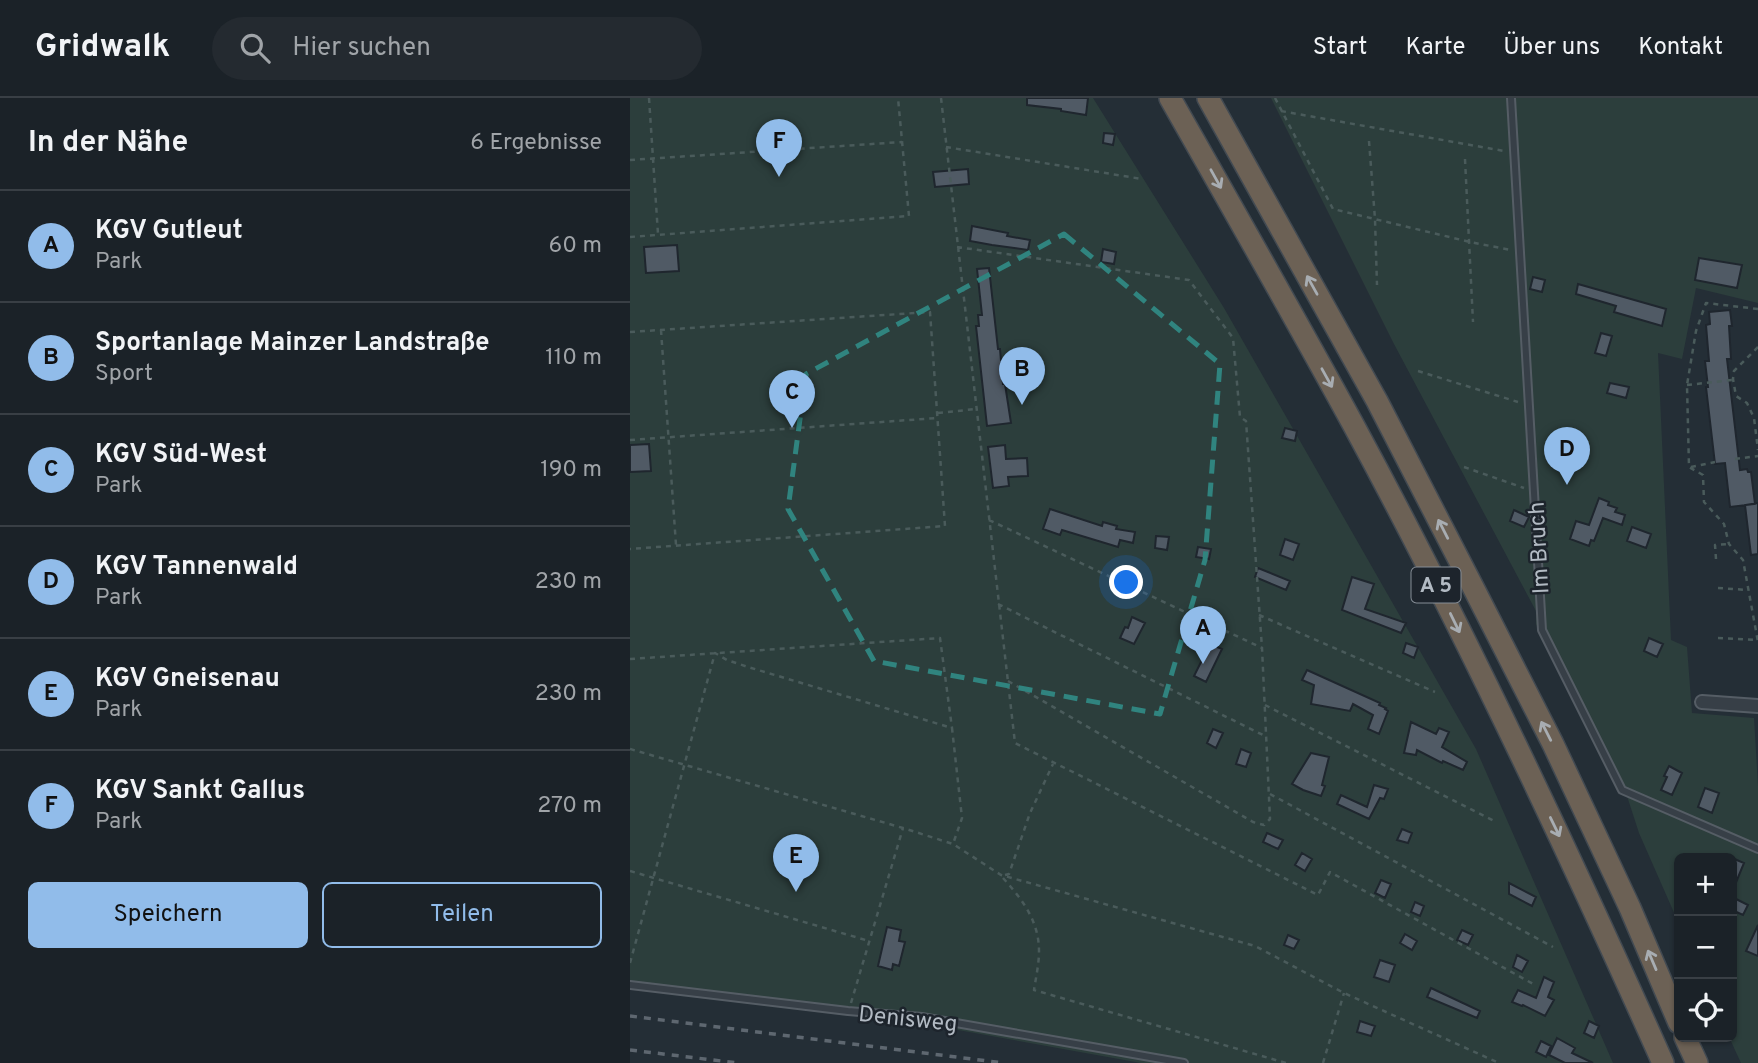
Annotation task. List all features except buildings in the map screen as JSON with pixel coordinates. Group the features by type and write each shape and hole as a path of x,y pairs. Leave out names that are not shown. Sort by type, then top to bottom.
{"highway":[{"name":"A 5","path":"1170,98 1354,427 1453,617 1561,840 1663,1063"},
{"name":"A 5","path":"1208,98 1377,401 1553,744 1630,908 1674,1011"},
{"path":"1687,1042 1697,1063"}],"street":[{"path":"1702,702 1758,706"}],"lane":[{"name":"Im Bruch","path":"1511,98 1542,630 1622,790 1758,849"},
{"name":"Denisweg","path":"630,985 922,1017 1184,1063"}],"path":[{"path":"649,98 658,235"},
{"path":"630,237 909,216 898,98"},
{"path":"941,98 1015,743 1318,895 1330,872 1535,985"},
{"path":"1275,98 1333,209 1519,252"},
{"path":"1281,111 1514,153"},
{"path":"1370,141 1377,285"},
{"path":"630,160 902,142"},
{"path":"946,147 1142,180"},
{"path":"1465,159 1474,322"},
{"path":"957,247 1189,280 1233,338 1240,417 1246,421 1262,648 1270,819 1264,825 1253,822 1008,681"},
{"path":"1689,467 1687,385 1696,331 1706,303 1758,309"},
{"path":"630,332 930,312 945,526 630,549"},
{"path":"661,330 676,545"},
{"path":"1758,347 1734,371 1733,379 1736,396 1747,403 1756,418 1758,450"},
{"path":"1418,372 1528,405"},
{"path":"1687,385 1733,379"},
{"path":"630,440 937,415 976,409"},
{"path":"1735,459 1758,456"},
{"path":"1689,467 1715,462"},
{"path":"1464,467 1534,491"},
{"path":"1689,467 1703,475 1704,502 1724,524 1729,544 1743,559 1758,641 1718,638"},
{"path":"989,520 1262,648"},
{"path":"1716,559 1715,545 1729,544"},
{"path":"1718,588 1748,590"},
{"path":"998,604 1266,736"},
{"path":"1259,615 1435,691"},
{"path":"630,659 940,638 962,818 953,844"},
{"path":"715,653 748,667 951,728"},
{"path":"630,963 715,653"},
{"path":"1265,705 1496,822"},
{"path":"630,749 953,844 1001,876 1030,914 1038,933 1039,953 1034,990 1286,1063"},
{"path":"1001,876 1009,874 1030,813 1053,764"},
{"path":"1270,794 1553,947"},
{"path":"848,1011 903,828"},
{"path":"630,872 869,941"},
{"path":"1001,876 1255,946 1344,993 1499,1063"},
{"path":"1323,1063 1344,993"}],"highlighted area":[{"path":"1064,234 1220,364 1205,560 1160,714 874,661 788,509 806,374"}],"shaded area":[{"path":"630,98 1093,98 1224,308 1476,749 1613,1063 1141,1063 919,1023 630,985"},
{"path":"1271,98 1758,98 1758,303 1696,288 1682,359 1658,353 1671,640 1687,647 1692,713 1754,718 1758,786 1758,1063 1741,1063 1731,1042 1737,1042 1737,853 1674,853 1674,913 1639,833 1627,796 1620,794 1536,624 1536,611 1394,344"}],"railway":[{"path":"630,1016 1004,1063"},
{"path":"630,1050 738,1063"}],"place":[{"name":"KGV Sankt Gallus","path":"779,177"},
{"name":"Sportanlage Mainzer Landstraße","path":"1022,405"},
{"name":"KGV Süd-West","path":"792,428"},
{"name":"KGV Tannenwald","path":"1567,485"},
{"name":"KGV Gutleut","path":"1203,664"},
{"name":"KGV Gneisenau","path":"796,892"}]}
